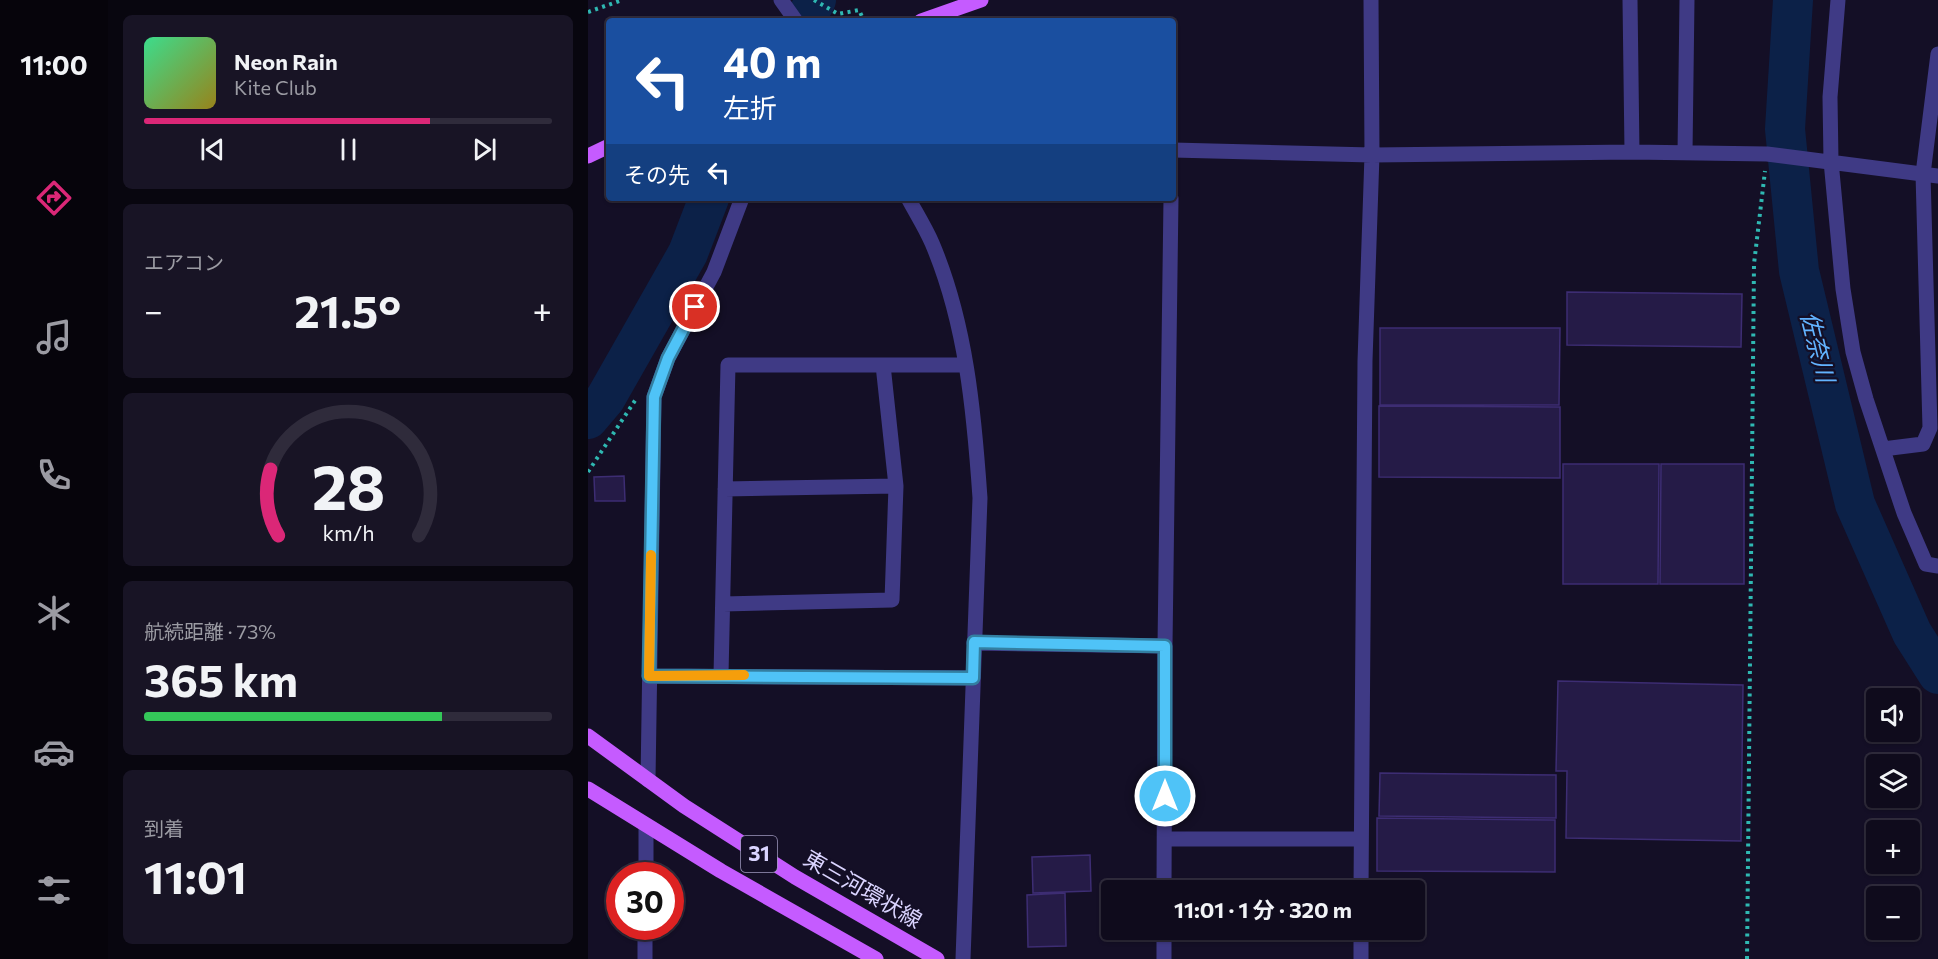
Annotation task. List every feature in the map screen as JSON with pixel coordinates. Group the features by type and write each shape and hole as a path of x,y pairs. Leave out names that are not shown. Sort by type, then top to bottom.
{"main road":[{"path":"930,18 981,0"},
{"path":"588,156 606,147"},
{"name":"東三河環状線","path":"588,736 684,806 795,877 937,959"},
{"name":"31","path":"588,789 721,871 876,959"}],"street":[{"path":"1361,880 1365,361 1372,155 1371,0"},
{"path":"1630,0 1632,152"},
{"path":"1685,153 1687,0"},
{"path":"1838,0 1827,161 1853,352 1866,399 1904,513 1926,564 1938,566"},
{"path":"783,2 794,18"},
{"path":"1883,449 1923,444 1930,428 1930,175 1938,54"},
{"path":"1176,150 1372,155 1632,152 1767,154 1930,175"},
{"path":"648,780 654,397 668,358 714,272 741,201"},
{"path":"910,201 931,242 959,327 973,405 980,498 963,959"},
{"path":"1164,880 1171,201"},
{"path":"721,675 728,365 966,365"},
{"path":"723,604 892,600 897,486 883,365"},
{"path":"725,489 897,486"},
{"path":"974,642 1165,646"},
{"path":"649,676 973,678"},
{"path":"646,826 646,862"},
{"path":"1165,839 1361,839"},
{"path":"645,940 645,959"},
{"path":"1164,940 1164,959"},
{"path":"1361,940 1361,959"}],"path":[{"path":"588,12 622,0"},
{"path":"814,0 837,14 859,10 863,18"},
{"path":"1747,959 1754,264 1767,154"},
{"path":"588,472 640,394"}],"building":[{"path":"1567,292 1742,294 1741,347 1567,345"},
{"path":"1380,328 1560,328 1559,405 1380,405"},
{"path":"1379,406 1560,407 1560,478 1379,477"},
{"path":"1563,464 1659,464 1658,584 1563,584"},
{"path":"1661,464 1744,464 1744,584 1660,584"},
{"path":"624,476 625,501 595,501 594,477"},
{"path":"1558,681 1743,685 1741,841 1566,838 1567,771 1556,771"},
{"path":"1380,773 1556,775 1556,818 1379,816"},
{"path":"1377,818 1555,820 1555,872 1377,871"},
{"path":"1090,855 1091,891 1033,893 1032,857"},
{"path":"1065,893 1066,946 1028,947 1027,895"}],"waterway":[{"path":"806,18 816,0"},
{"name":"佐奈川","path":"1793,0 1785,129 1799,271 1855,504 1912,633 1938,674"},
{"path":"588,419 605,399 688,253 708,201"}],"slow traffic":[{"path":"651,555 649,676 744,675"}],"route":[{"path":"695,307 668,358 654,397 649,676 973,678 974,642 1165,646 1165,796"}]}
